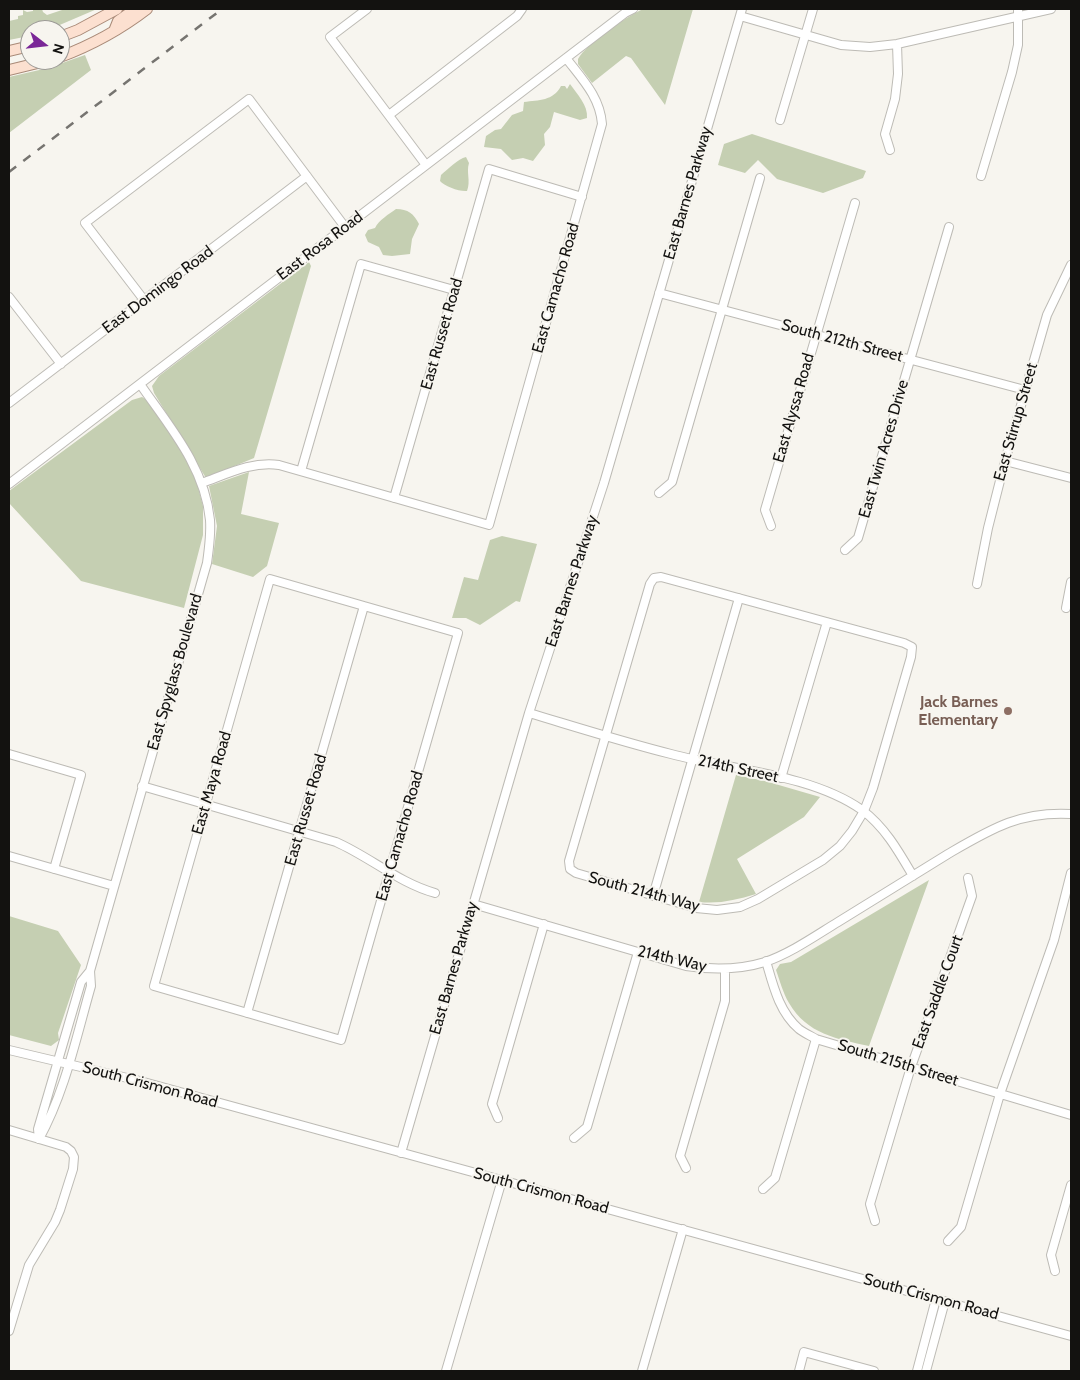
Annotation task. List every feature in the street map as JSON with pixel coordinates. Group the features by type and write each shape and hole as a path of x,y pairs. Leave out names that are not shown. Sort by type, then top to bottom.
{"main road":[{"path":"70,33 117,9"},
{"path":"114,32 118,21 135,9"},
{"path":"70,52 114,32 148,9"}],"street":[{"path":"367,9 330,37 426,165"},
{"path":"389,115 518,16 522,9"},
{"name":"East Rosa Road","path":"9,484 624,13 633,9"},
{"path":"780,120 813,9"},
{"path":"741,12 805,35 841,45 870,47 897,44 1019,12 1051,9"},
{"name":"East Barnes Parkway","path":"401,1153 529,713 604,483 741,12"},
{"path":"981,176 1012,72 1018,45 1019,12"},
{"path":"890,150 885,134 895,99 898,74 897,44"},
{"name":"East Camacho Road","path":"394,498 488,525 602,124 601,110 595,98 566,58"},
{"path":"144,300 85,223 249,99 345,227"},
{"name":"East Russet Road","path":"394,498 489,170 582,197"},
{"name":"East Domingo Road","path":"9,403 307,176"},
{"path":"659,493 672,482 760,178"},
{"name":"East Alyssa Road","path":"771,526 765,510 855,203"},
{"name":"East Twin Acres Drive","path":"845,550 858,538 949,227"},
{"path":"301,471 361,264 454,290"},
{"name":"East Stirrup Street","path":"977,584 1004,460 1047,315 1071,265"},
{"name":"South 212th Street","path":"660,293 1025,390"},
{"path":"9,298 61,364"},
{"name":"East Spyglass Boulevard","path":"39,1139 47,1125 62,1088 69,1064 91,986 90,971 207,563 210,522 208,503 202,483 190,458 140,384"},
{"path":"1004,460 1071,478"},
{"path":"202,483 250,466 266,463 301,471 394,498"},
{"path":"606,735 650,584 654,578 661,577 827,622 781,778"},
{"name":"East Maya Road","path":"247,1013 154,986 270,579 364,606"},
{"path":"1066,608 1071,582"},
{"path":"653,896 739,598"},
{"name":"East Camacho Road","path":"247,1013 340,1040 390,871 458,633 364,606"},
{"name":"East Russet Road","path":"247,1013 364,606"},
{"name":"South 214th Way","path":"606,735 569,861 570,869 576,873 696,908 717,910 740,907 758,899 823,860 840,846 852,831 864,812 911,657 912,647 904,643 827,622"},
{"name":"214th Street","path":"529,713 692,759 781,778 826,791 864,812 882,828 913,876"},
{"path":"9,754 81,775 54,869"},
{"path":"142,786 336,842 350,848 413,885 435,893"},
{"name":"214th Way","path":"473,904 686,966 706,969 746,966 766,961 808,940 989,829 1024,817 1051,813 1071,814"},
{"path":"9,856 114,886"},
{"path":"948,1241 961,1227 1000,1094 1054,940 1071,874"},
{"name":"East Saddle Court","path":"875,1221 870,1204 911,1067 972,896 968,878"},
{"path":"498,1118 492,1104 544,924"},
{"path":"574,1138 587,1127 638,952"},
{"name":"South 215th Street","path":"766,961 777,996 787,1015 799,1029 816,1039 1071,1114"},
{"path":"686,1168 680,1156 725,1001 725,969"},
{"name":"East Spyglass Boulevard","path":"39,1139 38,1128 81,982 90,971"},
{"path":"763,1189 776,1178 816,1039"},
{"name":"South Crismon Road","path":"9,1050 140,1081 1071,1336"},
{"path":"9,1130 66,1147 74,1157 73,1169 60,1210 55,1222 28,1265 9,1331"},
{"path":"446,1371 502,1180"},
{"path":"1055,1271 1051,1255 1071,1185"},
{"path":"642,1371 683,1229"},
{"path":"916,1371 936,1299"},
{"path":"926,1371 945,1301"},
{"path":"799,1371 804,1352 874,1371"}],"green space":[{"path":"33,9 42,9 47,15 65,9 97,9 70,21 20,20 20,38 9,40 9,21 18,19 18,16 23,15 23,10 27,12 33,11"},
{"path":"643,9 693,9 665,105 631,58 626,56 592,83 578,64 578,59 598,38"},
{"path":"85,55 91,70 9,133 9,77 39,70 70,70 70,60"},
{"path":"570,84 584,104 587,118 580,120 554,112 550,127 544,134 545,145 533,161 523,158 512,160 501,149 484,147 486,136 495,130 501,129 512,115 523,111 524,102 550,97 561,86 565,86 567,89"},
{"path":"752,134 866,171 863,178 823,193 777,179 758,160 745,173 718,165 724,144"},
{"path":"466,157 469,163 467,191 460,191 440,181 441,175 456,162"},
{"path":"396,209 410,213 419,224 412,239 410,254 383,255 379,247 368,242 365,235 368,230 375,228"},
{"path":"309,262 311,266 254,458 206,478 154,393 152,386 159,376"},
{"path":"142,397 153,404 194,472 203,506 203,535 184,608 81,581 9,503 9,491 132,400"},
{"path":"249,472 241,514 279,523 267,566 253,577 212,564 217,526 209,486"},
{"path":"502,536 537,544 520,602 516,601 480,625 466,618 452,618 464,577 478,580 490,540"},
{"path":"736,775 765,781 820,797 804,817 737,859 756,894 728,901 699,902"},
{"path":"929,880 869,1046 824,1034 805,1022 796,1013 785,995 776,970 780,964 791,962"},
{"path":"9,916 58,931 81,965 58,1033 59,1040 51,1046 9,1035"}],"railway":[{"path":"9,172 222,9"}],"place":[{"name":"Jack Barnes Elementary","path":"1008,711"}]}
